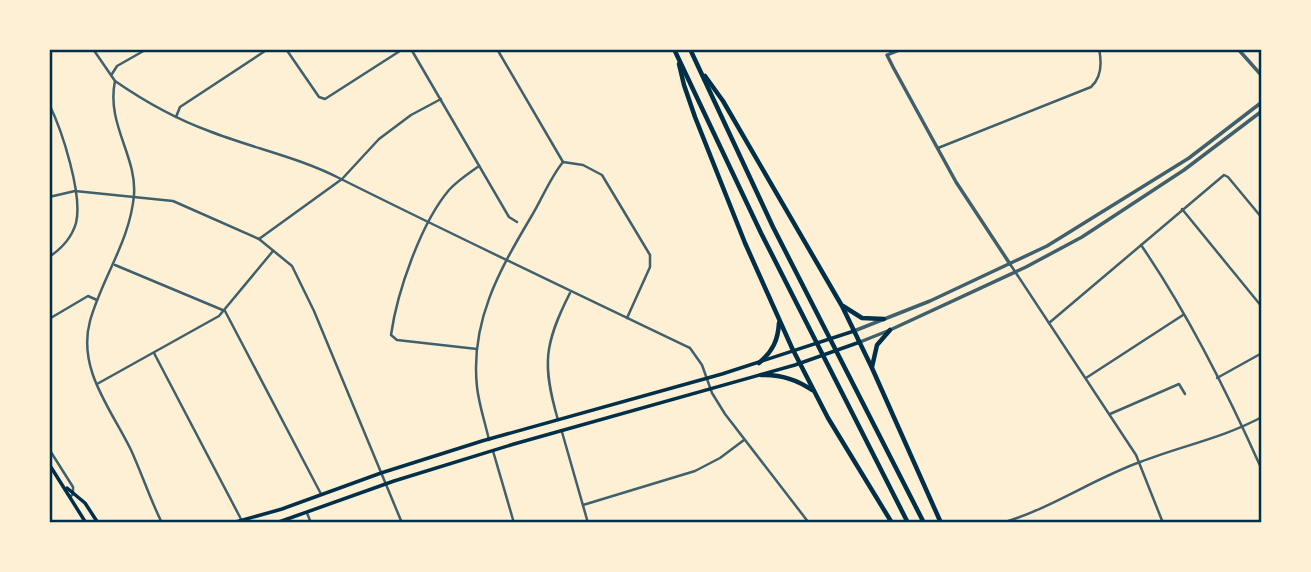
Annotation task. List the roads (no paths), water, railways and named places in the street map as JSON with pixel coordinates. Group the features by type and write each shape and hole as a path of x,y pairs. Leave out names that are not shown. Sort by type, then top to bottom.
{"highway":[{"path":"674,49 761,233 908,523"},
{"path":"690,49 779,239 924,523"},
{"path":"678,56 695,117 779,322 814,392 891,523"},
{"path":"698,66 723,101 842,306 941,523"},
{"path":"842,306 862,318 884,319"},
{"path":"760,363 772,350 778,336 779,322"},
{"path":"872,368 877,345 890,330"},
{"path":"761,375 778,374 803,384 814,392"}],"main road":[{"path":"232,523 282,509 381,472 760,363 854,331"},
{"path":"276,523 385,484 761,375 860,342"},
{"path":"49,464 72,496 86,523"},
{"path":"72,496 85,503 98,523"}],"street":[{"path":"93,49 115,81 176,117 342,179 506,261 690,348 702,365 710,389 744,440 809,523"},
{"path":"112,74 117,66 147,49"},
{"path":"176,117 180,107 268,49"},
{"path":"285,49 319,97 325,99 403,49"},
{"path":"411,49 509,217 517,222"},
{"path":"497,49 563,162"},
{"path":"884,49 937,149 976,213 1139,462 1163,523"},
{"path":"887,55 902,49"},
{"path":"937,149 1091,87 1097,82 1101,71 1099,49"},
{"path":"1238,49 1262,76"},
{"path":"115,81 113,91 116,122 130,164 134,197 122,245 97,300 88,336 89,362 96,384 132,452 149,498 162,523"},
{"path":"258,239 342,179 379,139 411,115 441,99"},
{"path":"854,331 1047,246 1146,187 1221,136 1262,102"},
{"path":"49,104 59,127 78,213 74,228 65,243 49,257"},
{"path":"860,342 1016,271 1083,237 1142,199 1262,111"},
{"path":"489,440 477,387 477,349 484,311 506,261 563,162"},
{"path":"563,162 583,165 602,175 650,255 650,267 626,318"},
{"path":"477,349 397,340 391,335 393,318 408,267 429,223 448,191 479,166"},
{"path":"1049,323 1224,175 1262,218"},
{"path":"49,197 75,191 173,201 258,239 292,266 402,523"},
{"path":"1182,209 1262,307"},
{"path":"1141,245 1217,378 1262,470"},
{"path":"96,384 225,311 273,251"},
{"path":"114,265 225,311 321,494"},
{"path":"558,420 549,383 548,345 556,320 570,292"},
{"path":"49,319 88,296 97,300"},
{"path":"1085,378 1183,315"},
{"path":"154,352 242,520"},
{"path":"1217,378 1262,353"},
{"path":"1109,414 1179,384 1185,394"},
{"path":"1002,523 1139,462 1243,427 1262,417"},
{"path":"562,431 588,523"},
{"path":"583,505 695,471 744,440"},
{"path":"49,449 73,487 72,496"},
{"path":"493,451 514,523"},
{"path":"307,513 311,523"},
{"path":"1261,523 1262,513"}]}
